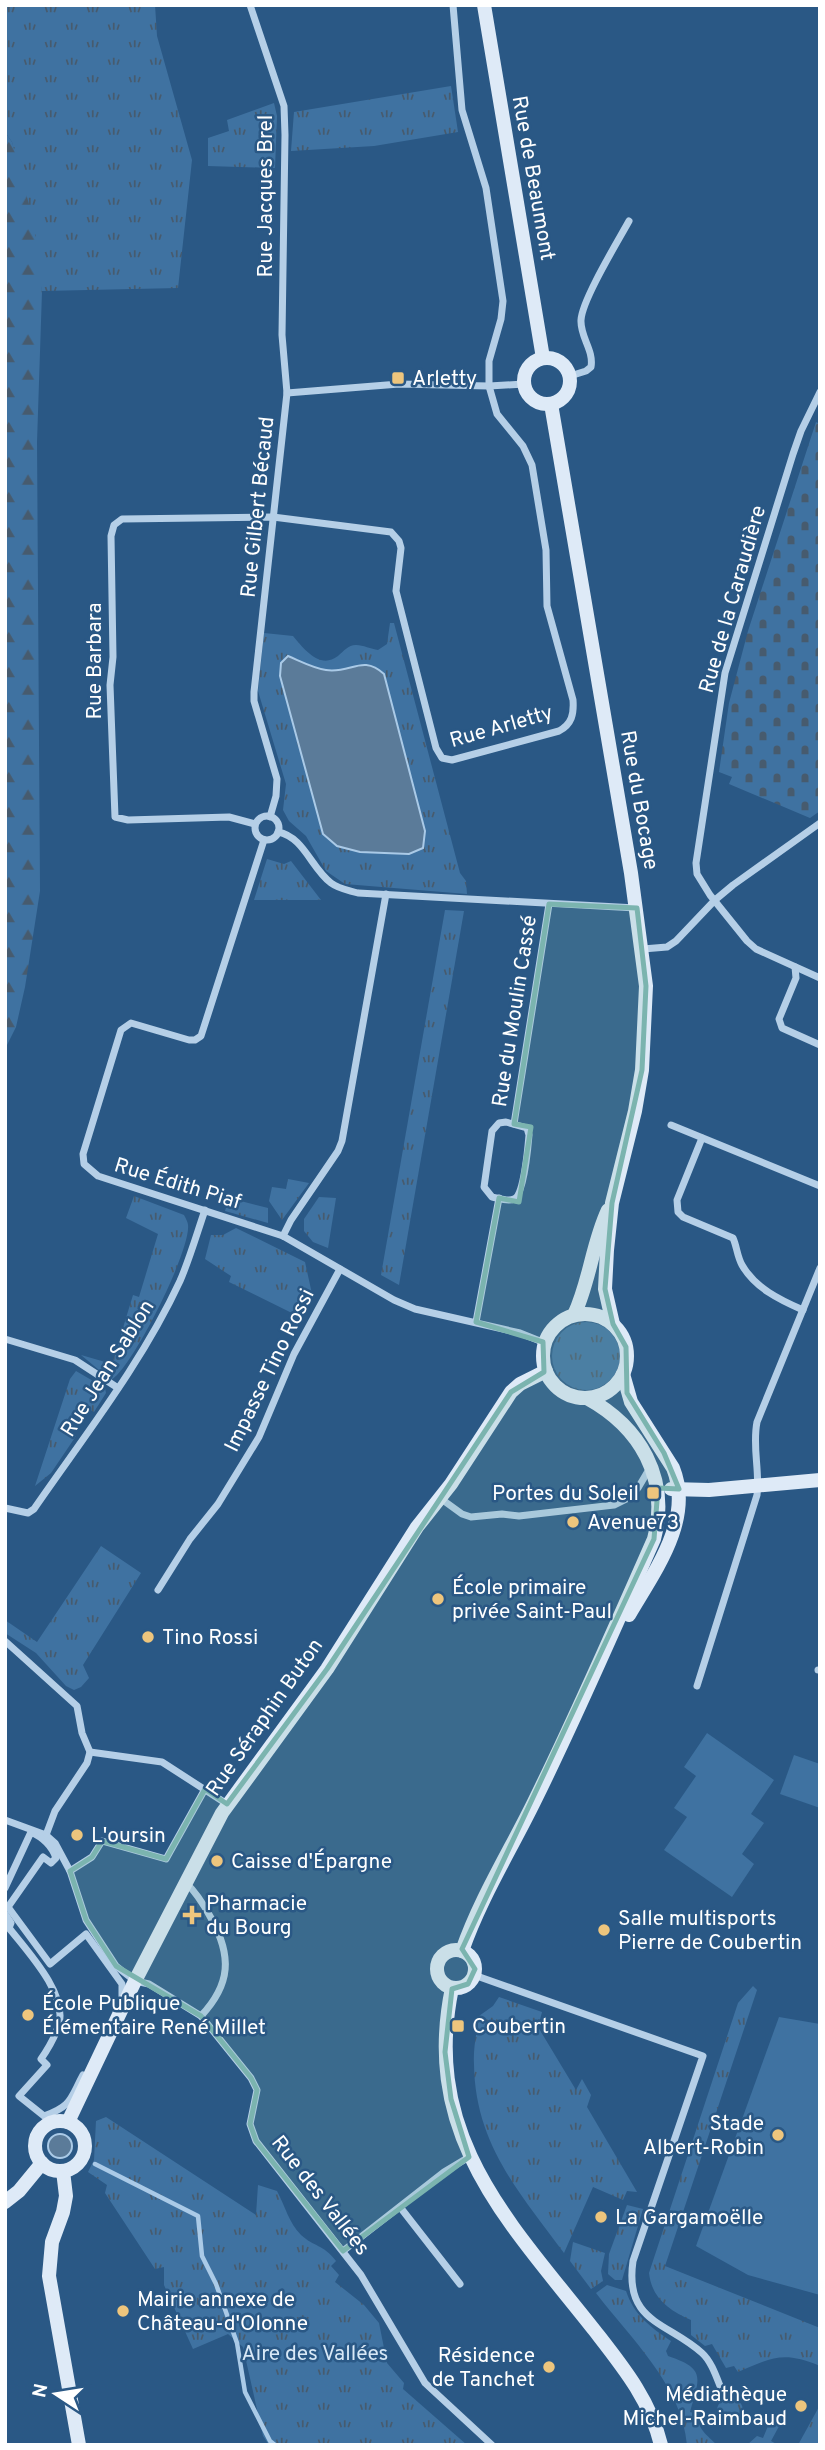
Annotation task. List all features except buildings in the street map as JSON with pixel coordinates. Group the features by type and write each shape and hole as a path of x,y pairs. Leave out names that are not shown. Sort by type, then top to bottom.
{"main road":[{"name":"Rue de Beaumont","path":"484,5 543,358"},
{"path":"543,358 557,360 568,369 570,376 570,384 564,397 551,404 536,402 526,391 524,384 527,370 543,358"},
{"name":"Rue du Bocage","path":"551,404 643,949 646,1008 642,1070 635,1111 612,1203 605,1289 613,1324"},
{"name":"Rue du Bocage","path":"574,1315 589,1277 600,1228 612,1203"},
{"path":"461,1951 598,1667 657,1524 658,1489 651,1465 619,1420 601,1405 562,1391 546,1371 545,1343 556,1325 574,1315 594,1315 613,1324 619,1331 626,1347 623,1374 631,1402 664,1453 677,1478 679,1489 679,1511 668,1543 653,1574 598,1667"},
{"name":"Rue Séraphin Buton","path":"68,2122 135,1981 227,1804 327,1669 386,1574 451,1484 511,1392 520,1384 546,1371"},
{"path":"587,1398 608,1391 623,1374"},
{"path":"658,1489 709,1489 820,1480"},
{"path":"461,1951 474,1963 474,1975 468,1984 453,1988 442,1981 438,1964 445,1954 461,1951"},
{"path":"453,1988 446,2029 448,2080 456,2118 469,2157 498,2207 632,2380 651,2413 661,2445"},
{"path":"52,2122 68,2122 81,2133 85,2149 78,2164 62,2171 55,2170 42,2163 35,2148 39,2133 52,2122"},
{"path":"5,2202 19,2191 42,2163"},
{"path":"62,2171 66,2196 52,2242 49,2276 79,2445"}],"street":[{"name":"Rue Jacques Brel","path":"250,5 284,106 282,335 287,393"},
{"path":"453,5 462,110 486,188 503,301 501,319 489,361 489,386"},
{"path":"570,376 591,367 592,359 581,330 581,316 629,221"},
{"name":"Rue Gilbert Bécaud","path":"270,817 277,779 254,692 287,393 399,384 524,384"},
{"name":"Rue Arletty","path":"273,517 385,529 400,541 396,591 436,748 442,758 452,760 565,728 573,716 573,700 547,606 546,550 532,465 523,446 497,414 489,386"},
{"name":"Rue de la Caraudière","path":"820,392 793,454 730,651 696,863 697,874 747,941 756,949 820,978"},
{"name":"Rue Barbara","path":"255,824 229,817 128,820 115,817 110,685 113,657 111,536 114,525 122,519 273,517"},
{"path":"263,817 270,817 276,821 278,832 274,838 264,840 255,832 255,824 263,817"},
{"path":"643,949 667,947 676,941 715,900 820,823"},
{"path":"278,832 295,840 323,876 333,884 358,893 637,908"},
{"name":"Rue Édith Piaf","path":"264,840 201,1036 189,1040 131,1023 121,1030 83,1154 84,1164 98,1176 283,1236 394,1300 415,1309 520,1333 545,1343"},
{"path":"283,1236 342,1141 386,894"},
{"name":"Rue du Moulin Cassé","path":"514,1124 549,904"},
{"path":"795,967 796,978 779,1020 782,1028 820,1045"},
{"name":"Rue du Moulin Cassé","path":"499,1122 527,1128 529,1135 520,1191 513,1199 499,1198 492,1197 484,1187 492,1131 499,1122"},
{"path":"671,1125 820,1186"},
{"path":"702,1138 677,1200 678,1212 683,1217 733,1238 743,1266 754,1280 776,1298 803,1310"},
{"path":"476,1322 499,1198"},
{"name":"Rue Jean Sablon","path":"5,1508 27,1513 34,1509 139,1357 181,1279 205,1210"},
{"path":"697,1686 758,1486 754,1436 757,1422 820,1268"},
{"name":"Impasse Tino Rossi","path":"158,1590 190,1539 218,1504 260,1437 294,1354 340,1269"},
{"path":"5,1339 75,1360 118,1388"},
{"path":"440,1497 462,1514 480,1517 502,1514 519,1516 614,1505 630,1497 651,1465"},
{"path":"5,1641 77,1706 82,1733 90,1752 87,1763 55,1811 47,1835"},
{"path":"90,1752 162,1762 227,1804"},
{"path":"70,1871 92,1857 102,1841 166,1859 205,1789"},
{"path":"5,1820 47,1835 55,1843 70,1871 86,1920 116,1966 135,1981"},
{"path":"5,1888 31,1832 37,1835 54,1851 56,1858 51,1863 43,1857 8,1907 50,1964 86,1934 116,1974 124,1992 68,2105 44,2116 19,2096 47,2065 41,2059 59,2023 58,2003 42,1970 9,1928 11,1923 5,1914"},
{"path":"186,1883 195,1891 220,1934 227,1960 222,1987 211,2006 201,2016"},
{"path":"474,1975 703,2056 633,2262 630,2282 647,2315 705,2355 722,2391"},
{"name":"Rue des Vallées","path":"135,1981 149,1984 201,2016 255,2084 257,2090 250,2124 256,2141 343,2251 378,2302 425,2383 492,2445"},
{"path":"343,2251 444,2172 469,2157"},
{"path":"400,2207 460,2284"}],"highlighted area":[{"path":"549,904 637,908 646,986 642,1070 612,1203 605,1289 613,1324 626,1347 627,1393 664,1453 679,1489 658,1488 654,1539 462,1949 475,1969 468,1984 452,1989 445,2052 451,2099 469,2157 343,2251 256,2141 250,2124 257,2090 251,2078 201,2016 116,1966 86,1920 70,1871 92,1857 102,1841 166,1859 205,1789 227,1804 327,1669 511,1392 544,1372 543,1342 476,1322 499,1198 519,1202 531,1127 514,1124"}],"green space":[{"path":"5,5 155,5 157,36 192,160 178,288 42,291 12,142 5,132"},
{"path":"451,86 458,132 374,146 291,151 294,112"},
{"path":"274,103 277,116 275,168 208,166 208,138 229,131 227,120"},
{"path":"5,132 12,142 33,219 42,291 37,442 40,891 25,987 16,1027 5,1049"},
{"path":"816,422 820,424 820,811 810,818 729,784 732,777 719,772 729,703 748,631"},
{"path":"390,623 394,623 460,873 466,881 467,894 345,884 326,871 306,836 289,821 283,810 286,784 258,691 264,633 293,636 313,656 325,661 338,656 353,645 378,650 387,644"},
{"path":"267,859 284,864 291,861 321,900 254,900"},
{"path":"445,910 464,911 399,1285 381,1275"},
{"path":"288,1179 309,1183 282,1220 269,1201 272,1187 286,1189"},
{"path":"134,1196 184,1215 188,1225 180,1258 158,1308 132,1355 111,1380 81,1355 112,1364 133,1295 139,1297 158,1234 126,1218"},
{"path":"319,1197 336,1198 328,1248 313,1242 304,1231 304,1219"},
{"path":"229,1198 268,1208 268,1223 225,1211"},
{"path":"236,1228 305,1262 312,1294 300,1317 229,1282 231,1276 205,1259 211,1235 223,1235"},
{"path":"586,1322 599,1325 610,1332 617,1343 620,1356 617,1369 610,1380 599,1387 586,1390 573,1387 562,1380 555,1369 552,1356 555,1343 562,1332 573,1325"},
{"path":"76,1371 105,1388 106,1393 94,1412 83,1406 67,1430 76,1436 51,1473 35,1486 70,1379"},
{"path":"101,1546 141,1573 83,1665 89,1678 74,1690 66,1686 36,1653 5,1633 5,1620 37,1642"},
{"path":"707,1733 774,1780 751,1814 764,1823 742,1854 754,1864 732,1897 664,1850 687,1817 674,1808 696,1776 684,1767"},
{"path":"794,1755 820,1764 820,1808 780,1794"},
{"path":"753,1986 757,1990 665,2266 820,2328 820,2366 787,2357 769,2360 738,2372 734,2366 726,2368 712,2344 705,2346 691,2335 691,2320 658,2297 649,2273 738,2003"},
{"path":"499,1997 542,2012 538,2027 576,2090 582,2079 591,2095 587,2107 637,2192 627,2191 623,2200 593,2187 564,2253 502,2166 482,2119 476,2093 475,2040 479,2016 493,2006"},
{"name":"Stade Albert-Robin","path":"779,2017 820,2024 820,2295 748,2275 696,2246"},
{"name":"Aire des Vallées","path":"106,2117 256,2215 258,2185 277,2191 297,2230 306,2239 327,2251 336,2261 331,2266 339,2275 335,2282 364,2305 379,2323 387,2363 404,2383 403,2389 467,2445 269,2445 263,2436 243,2347 228,2334 193,2349 164,2285 164,2267 155,2269 105,2193 107,2185 88,2172 94,2160 96,2121"},
{"path":"627,2205 643,2209 622,2280 615,2280 608,2274 609,2254"},
{"path":"573,2242 605,2253 601,2271 603,2281 591,2289 570,2261"},
{"path":"607,2285 626,2291 633,2307 644,2320 671,2341 666,2351 668,2356 694,2370 697,2383 690,2412 697,2414 701,2428 717,2445 687,2445 683,2423 665,2382 596,2293"},
{"path":"730,2398 739,2402 743,2411 739,2420 730,2424 721,2420 717,2411 721,2402"},
{"path":"820,2405 820,2445 798,2445"},
{"path":"774,2412 784,2417 771,2441 778,2445 747,2445 757,2436 763,2438"}],"shaded area":[{"path":"288,656 326,670 343,670 363,665 376,668 384,674 425,831 423,848 409,854 360,852 337,846 323,834 280,676 281,663"},
{"path":"60,2134 69,2137 72,2146 69,2155 60,2158 51,2155 48,2146 51,2137"}],"waterway":[{"path":"95,2164 198,2216 202,2256 216,2284 237,2343 245,2392 270,2441 275,2445"}],"place":[{"name":"Arletty","path":"398,378"},
{"name":"Portes du Soleil","path":"653,1493"},
{"name":"Avenue73","path":"573,1522"},
{"name":"École primaire privée Saint-Paul","path":"438,1599"},
{"name":"Tino Rossi","path":"148,1637"},
{"name":"L'oursin","path":"77,1835"},
{"name":"Caisse d'Épargne","path":"217,1861"},
{"name":"Pharmacie du Bourg","path":"192,1915"},
{"name":"Salle multisports Pierre de Coubertin","path":"604,1930"},
{"name":"École Publique Élémentaire René Millet","path":"28,2015"},
{"name":"Coubertin","path":"458,2026"},
{"name":"Stade Albert-Robin","path":"778,2135"},
{"name":"La Gargamoëlle","path":"601,2217"},
{"name":"Mairie annexe de Château-d'Olonne","path":"123,2311"},
{"name":"Résidence de Tanchet","path":"549,2367"},
{"name":"Médiathèque Michel-Raimbaud","path":"801,2406"}]}
